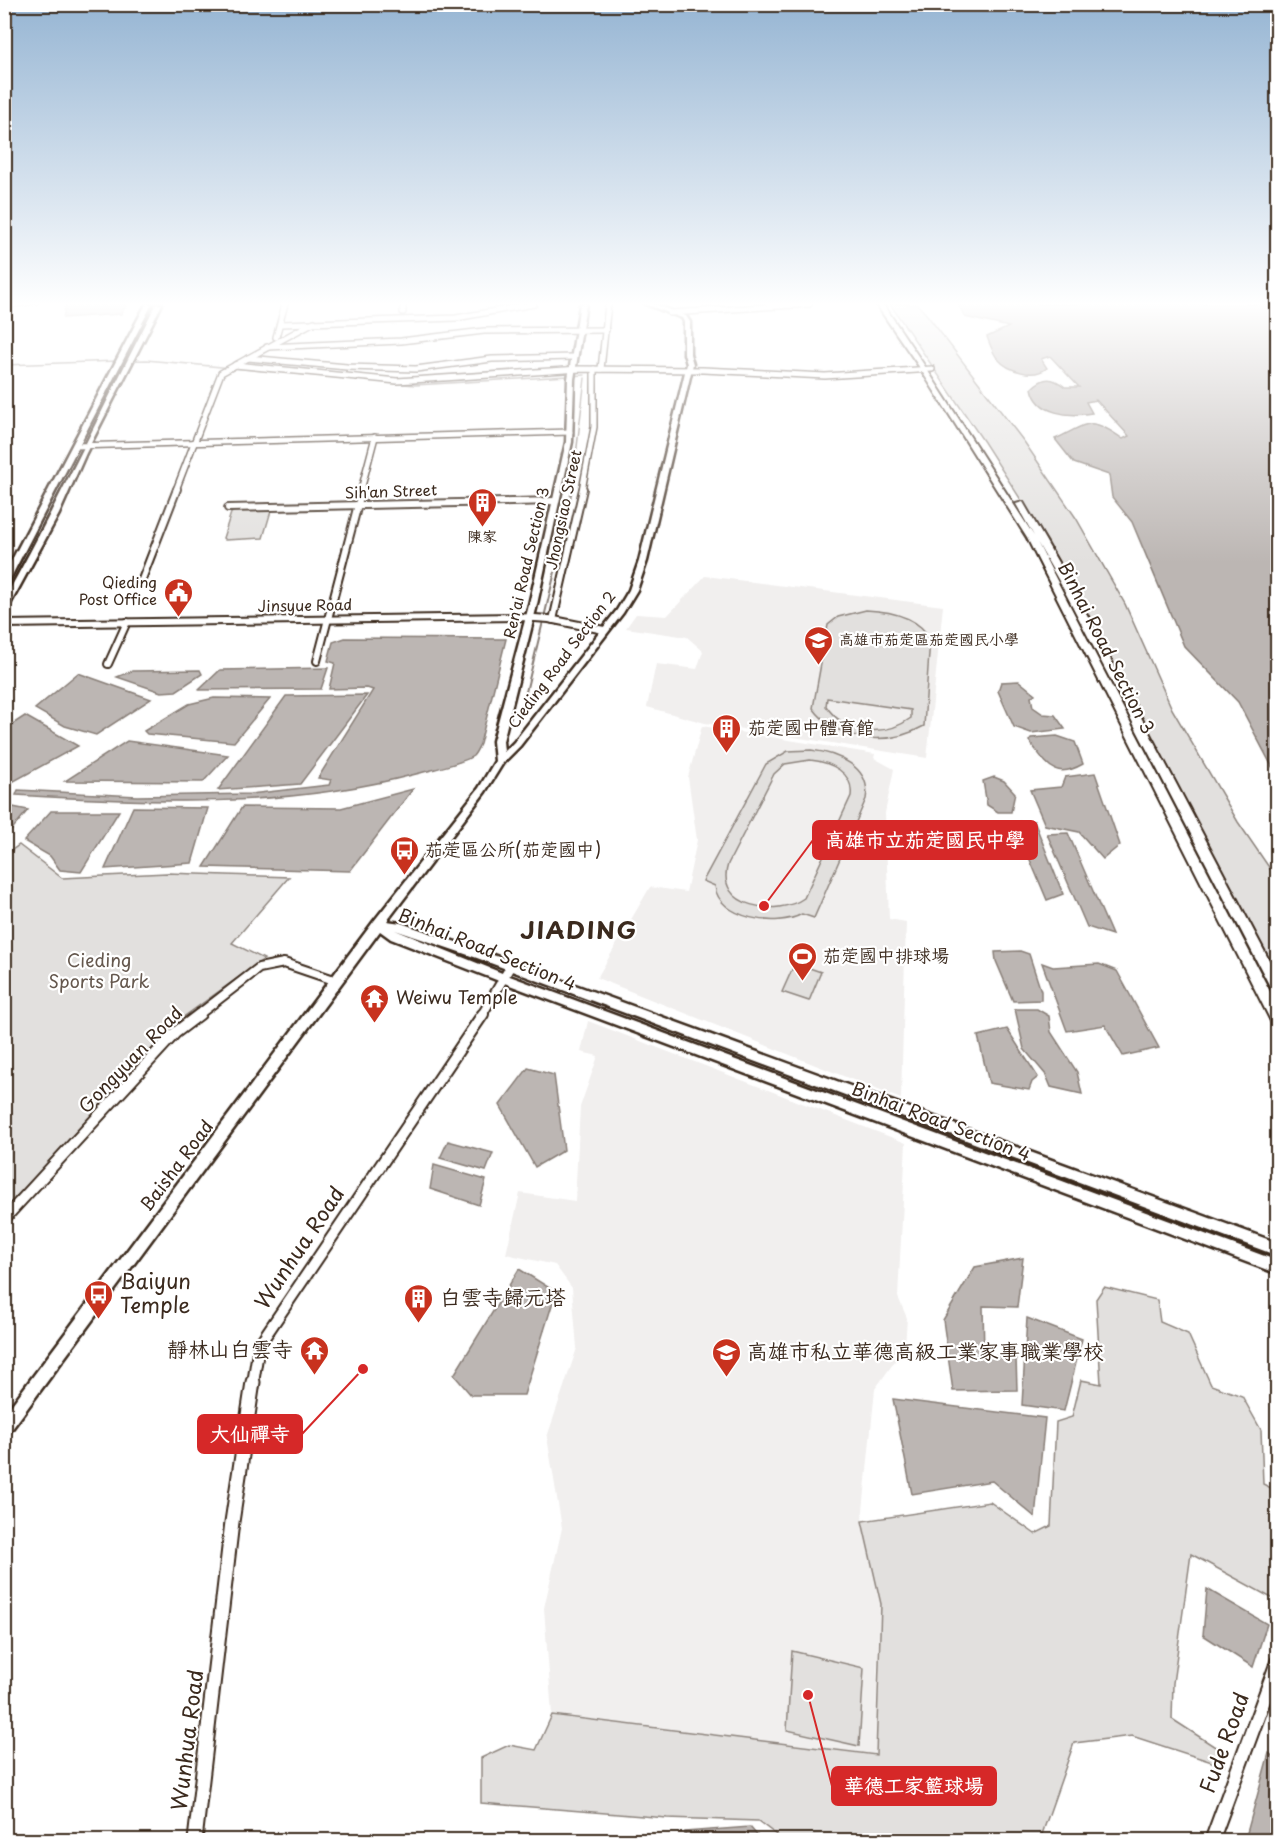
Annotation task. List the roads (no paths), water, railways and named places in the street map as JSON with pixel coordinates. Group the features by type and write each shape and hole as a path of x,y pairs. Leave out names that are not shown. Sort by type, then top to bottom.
{"main road":[{"name":"Binhai Road Section 3","path":"941,390 1031,538 1166,790 1278,990"},
{"name":"Binhai Road Section 3","path":"1166,790 1278,1021"}],"street":[{"path":"4,583 104,390"},
{"path":"4,608 55,514 115,390"},
{"path":"141,582 214,390"},
{"name":"Ren'ai Road Section 3","path":"500,761 498,741 533,617 570,432 572,390"},
{"name":"Jhongsiao Street","path":"551,619 580,502 594,426 594,390"},
{"name":"Cieding Road Section 2","path":"378,924 483,790 500,761 533,724 633,590 643,561 683,390"},
{"path":"75,446 570,432"},
{"path":"317,661 375,437"},
{"name":"Sih'an Street","path":"228,508 555,501"},
{"name":"Jinsyue Road","path":"4,624 533,617 604,630"},
{"path":"108,664 127,622"},
{"name":"Binhai Road Section 4","path":"378,924 401,927 1278,1250"},
{"name":"Binhai Road Section 4","path":"378,924 395,936 503,978 1278,1268"},
{"name":"Baisha Road","path":"4,1428 378,924"},
{"name":"Gongyuan Road","path":"4,1219 175,1033 259,968 284,963 337,981"},
{"name":"Wunhua Road","path":"195,1840 232,1522 259,1345 453,1060 499,989 510,967"},
{"name":"Fude Road","path":"1212,1840 1278,1661"}],"waterway":[{"path":"572,490 584,390"},
{"path":"519,721 560,551 572,489"}],"place":[{"name":"陳家","path":"482,528"},
{"name":"Qieding Post Office","path":"178,618"},
{"name":"高雄市茄萣區茄萣國民小學","path":"818,666"},
{"name":"茄萣國中體育館","path":"727,754"},
{"name":"茄萣區公所(茄萣國中)","path":"404,876"},
{"name":"高雄市立茄萣國民中學","path":"764,906"},
{"name":"茄萣國中排球場","path":"802,982"},
{"name":"Weiwu Temple","path":"375,1024"},
{"name":"Baiyun Temple","path":"99,1320"},
{"name":"白雲寺歸元塔","path":"419,1324"},
{"name":"大仙禪寺","path":"363,1369"},
{"name":"靜林山白雲寺","path":"314,1376"},
{"name":"高雄市私立華德高級工業家事職業學校","path":"726,1378"},
{"name":"華德工家籃球場","path":"808,1695"}],"district":[{"name":"JIADING","path":"579,931"}],"park label":[{"name":"Cieding Sports Park","path":"99,971"}]}
